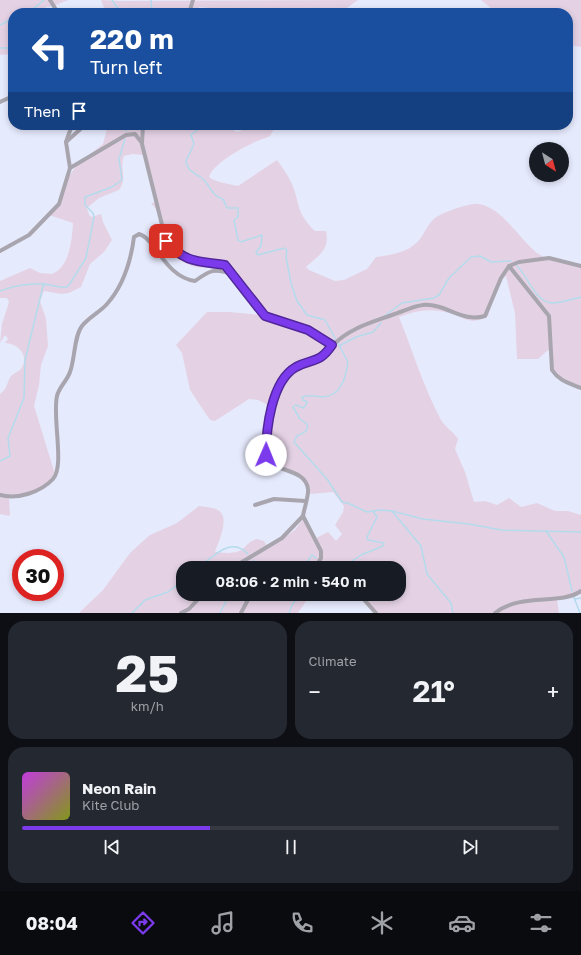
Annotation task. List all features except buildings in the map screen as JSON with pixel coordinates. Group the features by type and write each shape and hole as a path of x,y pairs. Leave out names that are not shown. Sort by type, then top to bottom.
{"street":[{"path":"0,251 30,235 59,204 70,168 66,142 70,130"},
{"path":"66,142 79,130"},
{"path":"143,130 142,144 166,241 176,252 186,259 225,265 265,316 308,330 332,345"},
{"path":"70,168 126,135 135,134 142,144"},
{"path":"0,496 21,496 40,488 53,480 59,462 55,416 57,396 69,374 75,358 79,331 83,325 108,303 114,294 131,257 134,237 139,234 144,235 161,259 184,279 195,281 210,271 219,270 232,274"},
{"path":"319,561 321,558 321,551 303,516 308,489 303,479 268,461 266,455 266,434 271,406 277,390 294,368 325,356 332,345 351,330 424,304 437,306 467,318 475,319 485,316 501,278 509,266 519,262 548,258 581,266"},
{"path":"509,266 549,316 552,370 557,377 564,382 581,388"},
{"path":"255,504 274,499 305,501"},
{"path":"244,561 282,538 303,516"},
{"path":"495,613 508,605 520,602 562,597 581,591"},
{"path":"181,613 189,609 197,601"},
{"path":"240,613 247,601"},
{"path":"365,601 376,613"}],"shaded area":[{"path":"0,0 69,0 45,8 8,8 8,54 0,55"},
{"path":"101,0 358,0 347,8 104,8"},
{"path":"481,0 581,0 581,47 573,46 573,8 491,8"},
{"path":"107,130 233,130 237,132 241,130 273,130 270,136 234,153 221,162 209,177 218,182 238,186 277,160 292,184 299,208 304,218 315,231 326,231 327,238 325,248 306,267 309,270 335,281 344,280 367,269 376,257 394,254 411,247 420,239 430,223 442,214 473,204 482,205 500,215 530,247 542,256 558,261 581,264 581,387 555,374 551,350 547,351 538,359 517,359 515,313 506,276 498,283 488,316 482,319 472,321 442,311 430,310 418,311 399,317 435,408 443,423 458,439 455,449 465,472 474,502 485,501 497,505 509,498 521,507 537,503 555,511 568,511 581,515 581,593 557,599 559,613 377,613 365,601 406,601 406,561 176,561 176,601 306,601 298,613 79,613 103,590 130,553 142,542 150,535 177,523 199,506 214,508 222,513 224,524 215,552 229,553 238,551 250,542 257,539 264,541 268,548 295,530 305,516 316,538 328,532 336,541 342,534 335,525 343,512 344,506 333,492 310,494 303,479 281,469 270,460 265,448 271,411 268,405 258,400 249,399 215,421 210,420 190,390 182,353 176,345 207,312 229,312 261,315 223,268 215,266 194,266 178,259 170,253 165,246 158,213 151,204 156,201 145,157 143,155 133,154 124,156 122,164 123,182 119,190 99,198 87,208 89,215 92,217 101,214 103,222 112,240 104,252 90,264 81,287 69,293 61,294 44,291 40,301 46,319 48,346 41,365 39,385 34,406 55,474 47,485 35,491 9,498 9,516 0,514 0,394 5,389 9,378 21,369 24,359 18,348 5,343 8,339 5,335 0,343 2,324 9,302 7,298 0,298 0,281 30,268 40,273 52,274 63,265 71,244 73,223 49,215 63,196 69,176 77,165 103,144"}],"waterway":[{"path":"34,8 44,0"},
{"path":"112,0 118,8"},
{"path":"151,0 152,8"},
{"path":"0,25 8,21"},
{"path":"0,48 8,48"},
{"path":"197,130 191,135 194,144 186,161 188,168 203,179 216,196 223,199 227,208 238,208 238,217 234,220 238,240 241,242 262,235 261,246 256,252 258,255 284,248 287,250 286,257 291,283 297,301 307,315 325,320 336,340"},
{"path":"0,291 16,286 33,284 44,284 58,287 67,287 69,285 86,258 94,217 93,213 85,205 85,197 112,187 122,180 119,159 125,139"},
{"path":"383,317 402,303 434,298 439,295 449,278 471,257 480,256 491,262 511,261"},
{"path":"517,266 537,294 547,302 560,302 581,297"},
{"path":"0,461 10,456 8,438 24,398 25,360 43,286 45,285"},
{"path":"339,346 356,337 373,332 381,323"},
{"path":"338,343 348,362 346,373 339,389 335,393 324,397 302,397 303,400 307,402 306,405 303,408 296,405 293,407 300,419 307,424 306,431 297,436 294,442 327,479 342,502 367,512 380,510 392,511 423,519 469,524 501,530 581,532"},
{"path":"352,561 361,555 383,546 384,543 368,540 367,537 377,517 373,511"},
{"path":"392,511 421,546 427,574 451,603 453,613"},
{"path":"546,531 564,557 572,591"},
{"path":"206,561 215,554 228,547 242,549 248,554"},
{"path":"308,561 312,555 316,558"},
{"path":"132,613 145,600 168,592 176,586"},
{"path":"573,595 580,613"},
{"path":"575,599 581,598"},
{"path":"220,613 226,601"},
{"path":"289,613 293,603 295,601"}],"route":[{"path":"166,241 176,252 186,259 225,265 265,316 273,320 308,330 320,336 332,345 325,356 294,368 277,390 271,406 266,434 266,455"}]}
